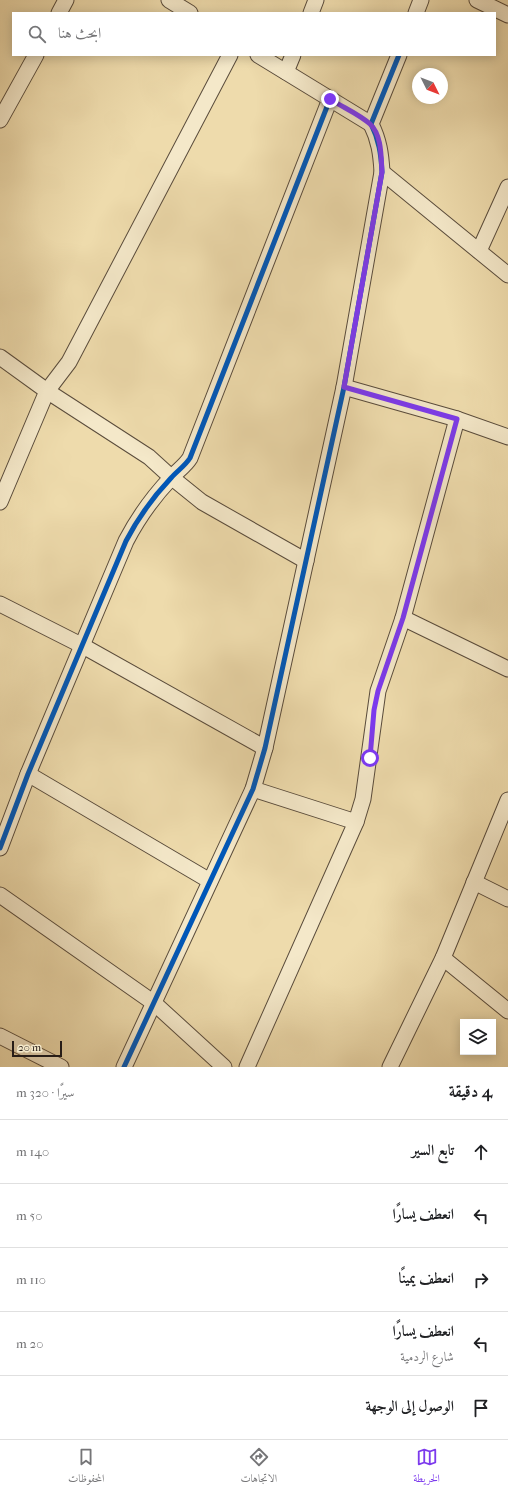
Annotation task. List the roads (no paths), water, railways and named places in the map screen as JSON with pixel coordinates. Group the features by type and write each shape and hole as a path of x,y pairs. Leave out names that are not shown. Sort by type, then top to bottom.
{"street":[{"path":"60,12 66,0"},
{"path":"171,0 189,12"},
{"path":"311,12 316,0"},
{"path":"416,12 421,0"},
{"path":"477,0 508,15"},
{"path":"0,120 35,56"},
{"path":"0,502 4,484 47,391 69,362 229,56"},
{"path":"124,1067 253,789 265,748 344,387 382,172 381,152 377,137 371,124 260,56"},
{"path":"286,72 293,56"},
{"path":"371,124 399,56"},
{"path":"0,848 28,774 83,646 115,564 126,541 144,509 171,477 186,464 190,458 330,99"},
{"path":"382,172 508,275"},
{"path":"479,251 508,187"},
{"path":"0,357 47,391 150,457 171,477 208,506 306,561"},
{"path":"344,387 457,419 508,437"},
{"path":"246,1067 356,822 363,799 378,691 403,618 457,419"},
{"path":"0,604 83,646 265,748"},
{"path":"403,618 508,669"},
{"path":"28,774 210,881"},
{"path":"253,789 356,822"},
{"path":"390,1067 443,958 508,800"},
{"path":"474,882 508,899"},
{"path":"0,895 154,1003 224,1067"},
{"path":"443,958 508,1011"},
{"path":"0,1036 61,1067"}]}
